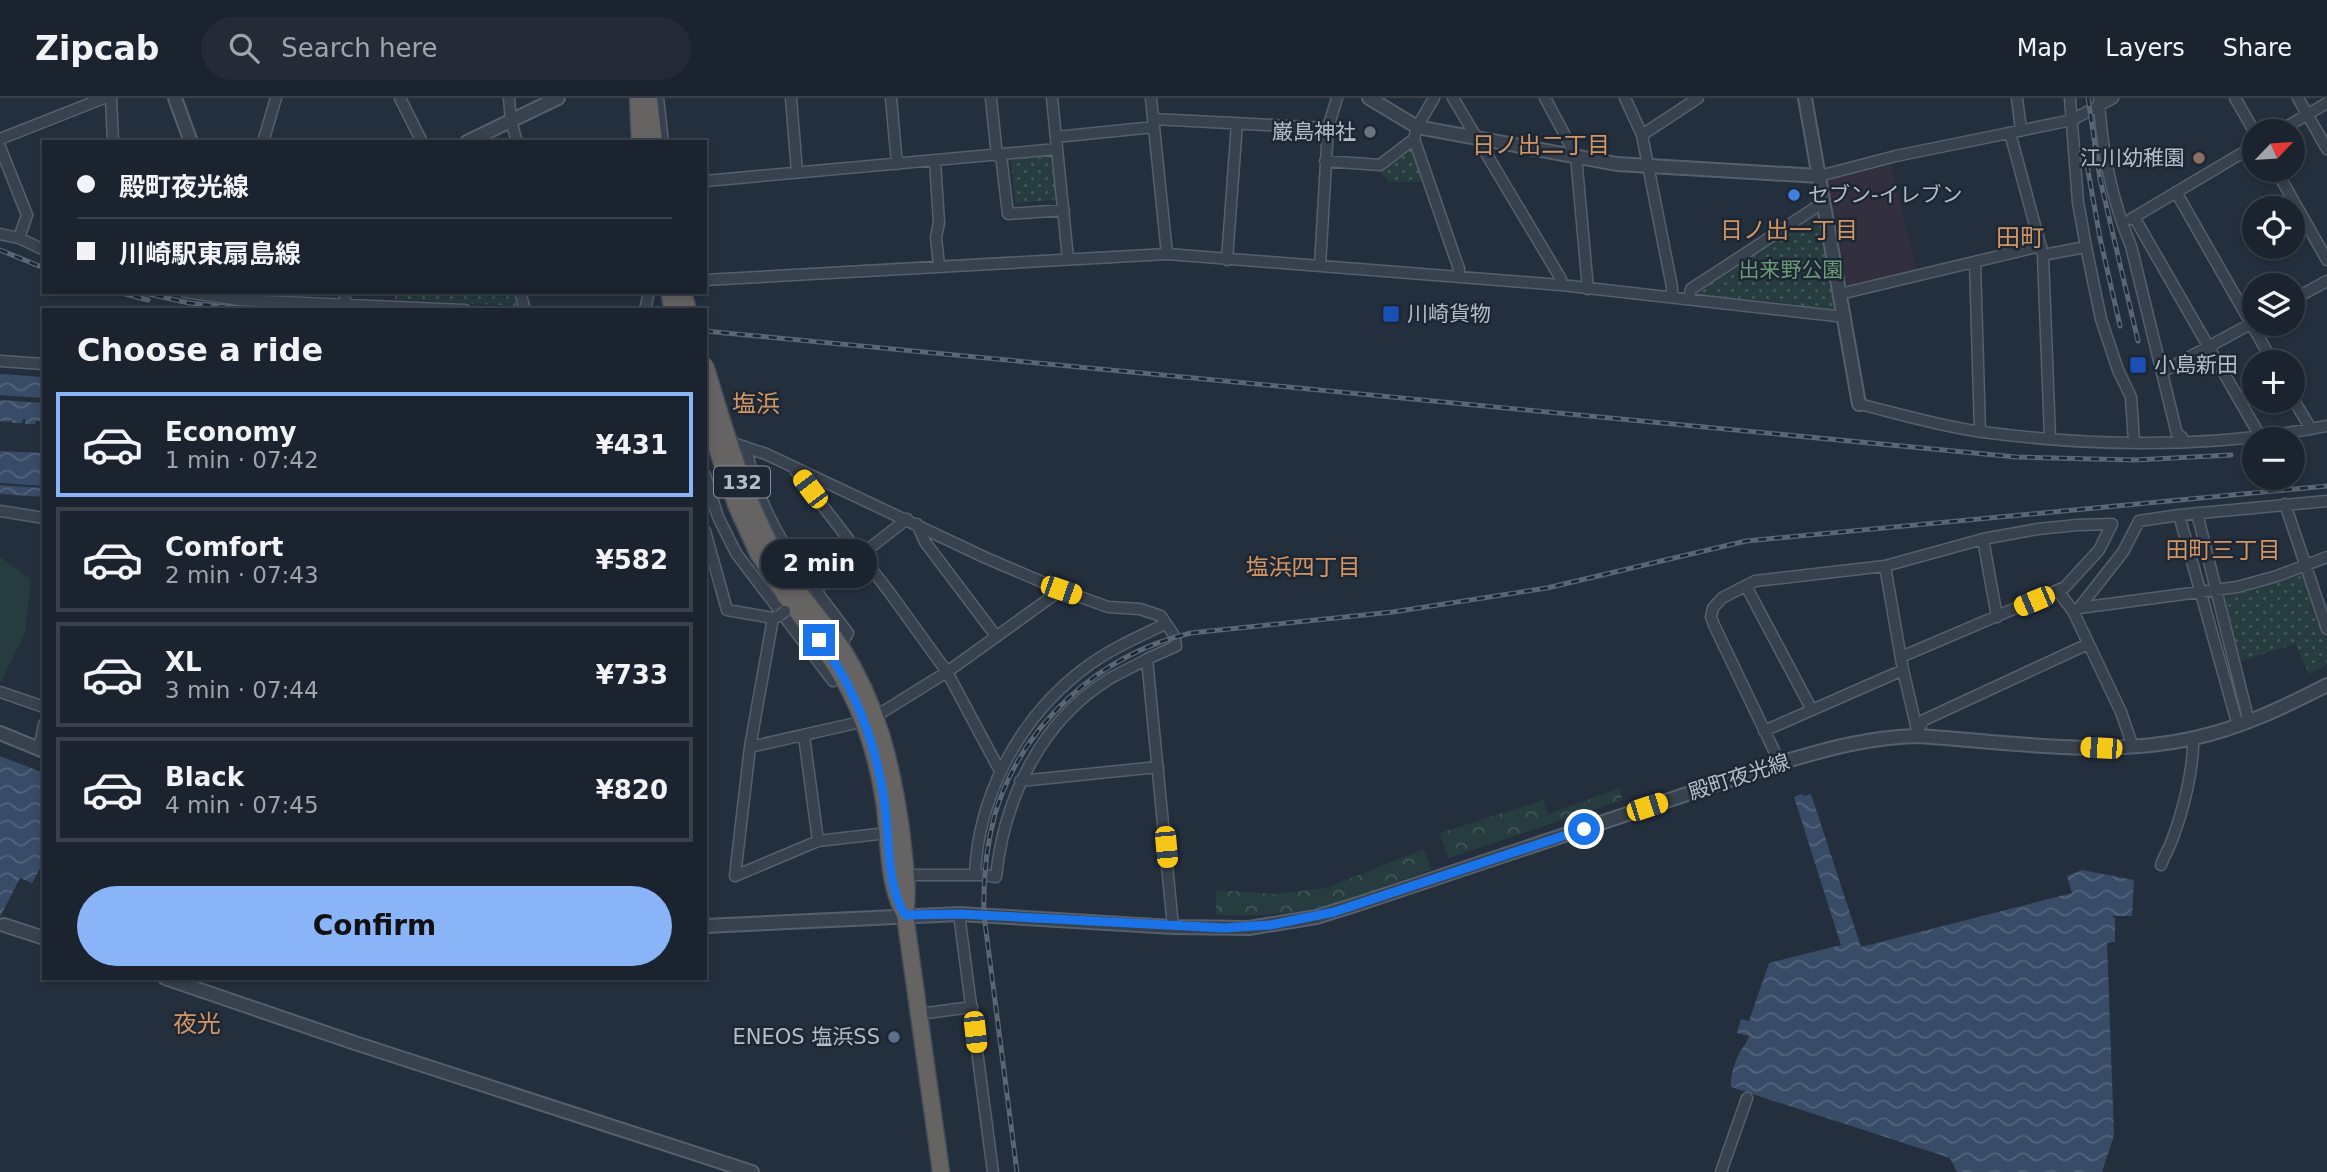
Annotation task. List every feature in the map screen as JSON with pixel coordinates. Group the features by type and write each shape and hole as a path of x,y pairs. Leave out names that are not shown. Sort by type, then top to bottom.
{"highway":[{"path":"638,98 640,140"},
{"path":"649,98 654,140"},
{"name":"132","path":"707,371 750,505 770,549 786,607 840,646 889,757 906,875 905,915 941,1172"},
{"name":"132","path":"707,419 737,507 786,607 837,665 870,718 884,800 895,898 905,915"}],"street":[{"path":"0,139 104,98"},
{"path":"111,98 113,140"},
{"path":"175,98 190,140"},
{"path":"264,140 276,98"},
{"path":"400,98 421,140"},
{"path":"509,98 516,140"},
{"path":"471,140 558,98"},
{"path":"657,98 663,140"},
{"path":"791,98 797,172"},
{"path":"891,98 897,164"},
{"path":"991,98 1008,214 1064,210"},
{"path":"1052,98 1068,259"},
{"path":"1151,98 1167,254"},
{"path":"1320,267 1328,128 1337,98"},
{"path":"1369,98 1415,133 1476,138 1617,164 1819,176 1896,156 2072,120 2099,102 2113,98"},
{"path":"1325,162 1380,165 1415,133 1434,98"},
{"path":"1453,98 1561,279 1561,285"},
{"path":"1545,98 1576,156 1588,289"},
{"path":"1625,98 1642,135 1672,297"},
{"path":"1642,135 1698,98"},
{"path":"1805,98 1859,404 1980,432 2134,442 2242,437"},
{"path":"2017,98 2021,130"},
{"path":"2070,98 2078,202 2101,319 2118,370 2131,397 2134,442"},
{"path":"2235,98 2247,119"},
{"path":"2298,98 2327,149"},
{"path":"2099,102 2109,172 2121,223 2131,246 2177,433 2183,442"},
{"path":"2301,119 2327,103"},
{"path":"1056,138 1154,123 1237,123 1328,128"},
{"path":"1227,260 1237,123"},
{"path":"1415,133 1459,276"},
{"path":"2010,133 2042,251 2050,438"},
{"path":"0,147 27,215 19,238"},
{"path":"707,181 1057,149"},
{"path":"2121,223 2242,153"},
{"path":"935,161 939,266"},
{"path":"2283,182 2327,260"},
{"path":"2176,192 2242,306"},
{"path":"1689,299 1691,289 1824,202"},
{"path":"2134,217 2255,427"},
{"path":"0,234 19,238 42,249"},
{"path":"1840,294 1975,262 2087,247"},
{"path":"707,280 1167,254 1561,285 1845,317"},
{"path":"1975,262 1980,432"},
{"path":"2305,293 2327,281"},
{"path":"199,294 239,300 417,308"},
{"path":"344,294 346,305"},
{"path":"2162,372 2242,329"},
{"path":"0,361 42,364"},
{"path":"2302,413 2311,429"},
{"path":"2305,430 2327,426"},
{"path":"707,438 721,439 746,447 793,467 986,558 1061,590 1108,607 1140,609 1161,617 1175,637 1176,646 1109,679 1075,706 1044,740 1020,781 1004,823 996,877 906,875"},
{"path":"746,447 755,482 779,537 796,565 848,633 840,646"},
{"path":"793,467 947,672 1000,771"},
{"path":"707,481 718,517 736,553 833,681"},
{"path":"2076,610 2123,552 2139,521 2179,514 2327,501"},
{"path":"2284,504 2327,629"},
{"path":"0,511 42,518"},
{"path":"2197,513 2244,724"},
{"path":"2179,514 2244,724"},
{"path":"816,590 860,555 912,521"},
{"path":"912,521 996,636"},
{"path":"1780,763 1712,617 1713,608 1722,598 1764,580 1885,566 1983,539 2051,527 2112,524 2099,550 2065,587 1901,656"},
{"path":"707,538 727,610 786,607 750,747 735,876 818,841 887,833"},
{"path":"1983,539 1997,617"},
{"path":"2076,610 2202,593 2258,582 2327,557"},
{"path":"1885,566 1903,670 1918,733"},
{"path":"1746,586 1812,710"},
{"path":"750,747 870,718 947,672 1061,590"},
{"path":"2058,591 2076,610 2088,644 2121,712 2133,747"},
{"path":"975,875 976,845 983,814 1000,771 1040,711 1065,685 1100,658 1165,624"},
{"path":"1918,733 1924,720 2088,644"},
{"path":"1147,659 1173,927"},
{"path":"1764,731 1903,670"},
{"name":"殿町夜光線","path":"707,926 959,914 1173,927 1248,928 1325,914 1821,750 1918,733 2101,748 2133,747 2193,738 2244,724 2327,685"},
{"path":"0,692 42,706"},
{"path":"0,733 41,750"},
{"path":"804,736 818,841"},
{"path":"2161,865 2172,841 2180,812 2194,756 2193,738"},
{"path":"1020,781 1158,767"},
{"path":"959,914 993,1172"},
{"path":"4,925 42,937"},
{"path":"171,980 752,1172"},
{"path":"919,1014 972,1007"},
{"path":"1721,1172 1747,1098"}],"shaded area":[{"path":"1891,165 1917,272 1848,287 1827,180"}],"green space":[{"path":"1409,145 1413,145 1425,182 1389,182 1379,171"},
{"path":"1051,152 1056,157 1060,199 1015,203 1011,161 1004,162 1004,159"},
{"name":"出来野公園","path":"1814,213 1818,215 1834,308 1830,311 1780,302 1695,295 1695,290"},
{"path":"394,294 517,294 519,303 515,306 395,299"},
{"path":"0,557 31,579 25,633 0,683"},
{"path":"2299,571 2304,573 2327,640 2327,664 2309,674 2295,644 2237,662 2219,593"},
{"path":"1620,788 1622,800 1448,858 1440,833 1543,800 1548,814"},
{"path":"1424,849 1431,870 1360,895 1286,913 1216,915 1216,890 1275,894 1326,888"}],"water":[{"path":"0,374 42,377 42,398 0,395"},
{"path":"0,400 42,403 42,421 25,424 25,419 22,423 12,423 12,419 10,422 0,421"},
{"path":"0,451 42,453 42,486 0,483"},
{"path":"0,485 42,488 42,497 0,494"},
{"path":"0,756 42,772 42,865 32,883 20,878 0,917"},
{"path":"1811,794 1861,947 2072,893 2067,876 2082,870 2134,880 2132,916 2111,916 2115,918 2115,942 2107,943 2114,1135 2102,1172 1957,1172 1950,1158 1731,1087 1735,1064 1749,1036 1737,1033 1741,1019 1749,1021 1769,963 1841,945 1794,797"}],"railway":[{"path":"2088,98 2100,179 2138,341"},
{"path":"2087,165 2120,326"},
{"path":"0,250 42,267"},
{"path":"126,294 148,300"},
{"path":"149,294 189,303 236,308"},
{"path":"707,331 2016,457 2135,460 2231,455"},
{"path":"1017,1172 984,915 986,864 992,826 1007,781 1024,751 1045,723 1069,698 1126,657 1191,633 1393,612 1547,588 1746,541 2327,486"}],"place":[{"name":"巌島神社","path":"1370,132"},
{"name":"江川幼稚園","path":"2199,158"},
{"name":"セブン-イレブン","path":"1794,195"},
{"name":"川崎貨物","path":"1391,314"},
{"name":"小島新田","path":"2138,365"},
{"name":"ENEOS 塩浜SS","path":"894,1037"}],"district":[{"name":"日ノ出二丁目","path":"1541,145"},
{"name":"日ノ出一丁目","path":"1789,230"},
{"name":"田町","path":"2020,238"},
{"name":"塩浜","path":"756,404"},
{"name":"田町三丁目","path":"2223,550"},
{"name":"塩浜四丁目","path":"1303,567"},
{"name":"夜光","path":"197,1024"}],"route":[{"path":"819,640 842,673 864,721 884,800 895,898 905,915 959,914 1173,927 1248,928 1334,912 1584,829"}]}
